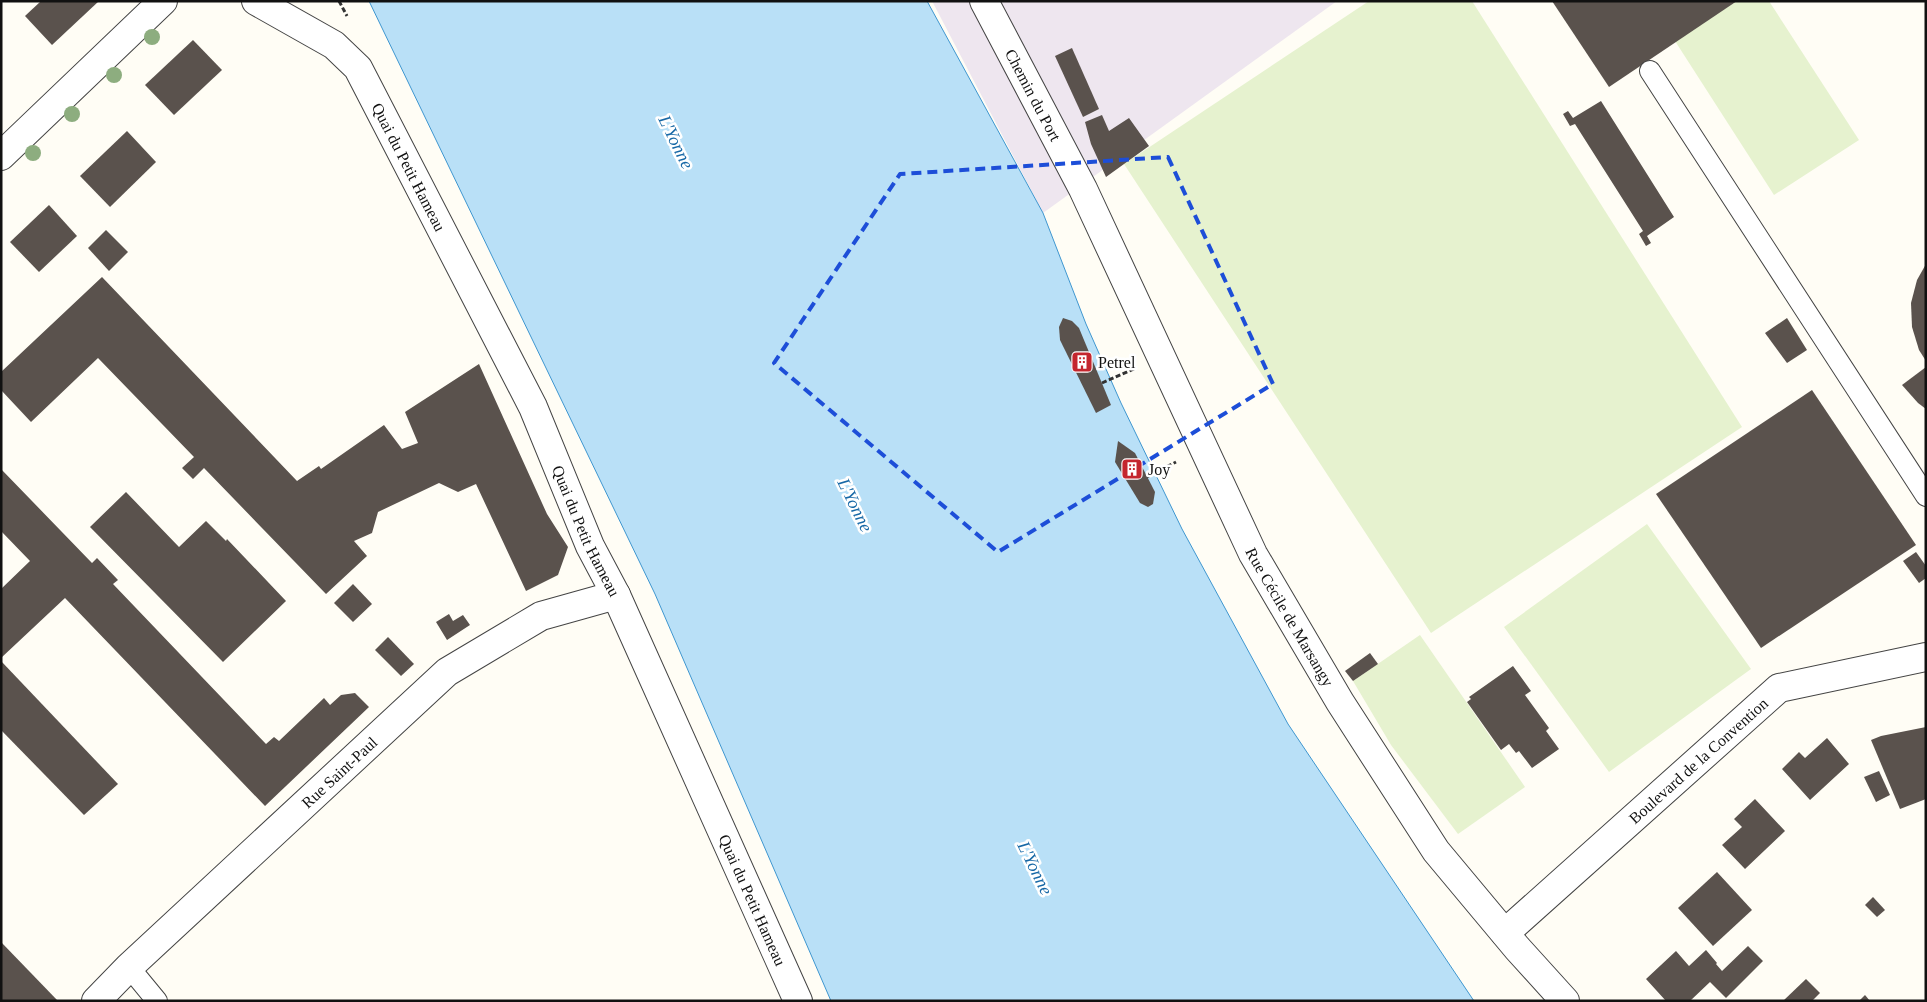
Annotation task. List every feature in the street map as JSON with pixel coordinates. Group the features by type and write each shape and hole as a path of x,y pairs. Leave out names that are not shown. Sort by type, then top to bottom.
{"street":[{"path":"1,156 163,1"},
{"name":"Quai du Petit Hameau","path":"256,1 334,45 358,68 533,407 590,546 616,595 798,1001"},
{"name":"Chemin du Port","path":"984,1 1083,189"},
{"name":"Rue Cécile de Marsangy","path":"1083,189 1253,554 1340,702 1436,851 1565,1001"},
{"name":"Rue Saint-Paul","path":"96,1001 129,967 447,672 541,616 616,595"},
{"name":"Boulevard de la Convention","path":"1505,933 1779,688 1926,657"}],"lane":[{"path":"1650,71 1926,496"},
{"path":"129,967 157,1001"}],"highlighted area":[{"path":"1168,157 1273,384 998,552 774,363 900,174"}],"shaded area":[{"path":"932,1 1337,1 1043,213"}],"green space":[{"path":"1369,1 1472,1 1742,427 1431,633 1124,164"},
{"path":"1737,1 1769,1 1859,140 1774,195 1675,41"},
{"path":"1647,524 1751,669 1609,772 1504,627"},
{"path":"1420,635 1525,787 1458,834 1391,745 1353,681"}],"water":[{"name":"L'Yonne","path":"369,1 927,1 1043,213 1086,324 1121,403 1182,529 1288,724 1474,1001 831,1001 655,594"}],"building":[{"path":"41,1 99,1 52,45 25,16"},
{"path":"1552,1 1737,1 1609,87"},
{"path":"193,40 222,70 174,115 145,85"},
{"path":"1072,48 1099,109 1083,117 1055,56"},
{"path":"1601,101 1674,217 1647,236 1651,243 1646,246 1639,234 1643,231 1575,124 1570,126 1563,114 1568,111 1573,118"},
{"path":"1102,115 1109,131 1129,118 1149,146 1106,177 1091,144 1085,122"},
{"path":"127,131 156,162 110,207 80,176"},
{"path":"49,205 77,236 39,272 10,242"},
{"path":"106,230 128,252 109,271 88,248"},
{"path":"1926,264 1926,361 1919,350 1912,327 1911,303 1917,280"},
{"path":"102,277 297,481 319,466 321,469 384,425 402,449 418,443 405,412 479,364 547,514 568,547 558,575 526,591 476,484 458,492 439,483 378,512 372,533 354,541 367,556 326,594 204,468 193,479 182,468 194,457 98,358 31,422 1,390 1,372"},
{"name":"Petrel","path":"1063,318 1072,321 1079,328 1111,405 1096,413 1060,340 1059,327"},
{"path":"1787,318 1807,350 1787,363 1765,333"},
{"path":"1926,367 1926,409 1902,385"},
{"path":"1812,390 1916,545 1761,648 1656,494"},
{"name":"Joy","path":"1118,441 1135,453 1155,492 1153,504 1148,507 1140,503 1115,462"},
{"path":"1,469 92,563 97,558 118,580 113,584 266,744 274,737 279,741 324,698 330,705 341,695 355,693 369,707 265,806 65,598 1,658 1,589 30,561 1,531"},
{"path":"126,492 179,547 206,521 226,541 227,539 286,601 223,662 90,527"},
{"path":"1916,552 1926,566 1926,578 1919,583 1903,561"},
{"path":"353,584 372,604 353,622 334,603"},
{"path":"449,614 453,621 463,615 470,625 447,640 436,622"},
{"path":"388,637 414,664 401,676 375,650"},
{"path":"1370,653 1378,664 1353,681 1345,671"},
{"path":"1,661 118,784 84,815 1,730"},
{"path":"1513,666 1531,691 1525,695 1549,728 1546,731 1559,749 1532,768 1519,751 1516,753 1509,744 1501,750 1467,702 1471,699 1469,697"},
{"path":"1926,727 1926,799 1900,809 1871,740 1881,736"},
{"path":"1827,738 1849,764 1810,800 1782,769 1799,752 1805,758"},
{"path":"1879,771 1890,795 1876,802 1864,777"},
{"path":"1755,799 1785,831 1745,869 1722,845 1742,827 1734,819"},
{"path":"1717,872 1752,910 1713,946 1678,908"},
{"path":"1873,897 1885,910 1877,917 1865,905"},
{"path":"1,942 58,1001 1,1001"},
{"path":"1748,946 1763,961 1726,998 1710,982 1690,1001 1666,1001 1646,979 1676,951 1689,966 1706,950 1722,971"},
{"path":"1806,979 1820,993 1812,1001 1783,1001"},
{"path":"1865,995 1870,1001 1859,1001"}],"place":[{"name":"Petrel","path":"1082,362"},
{"name":"Joy","path":"1132,469"}]}
